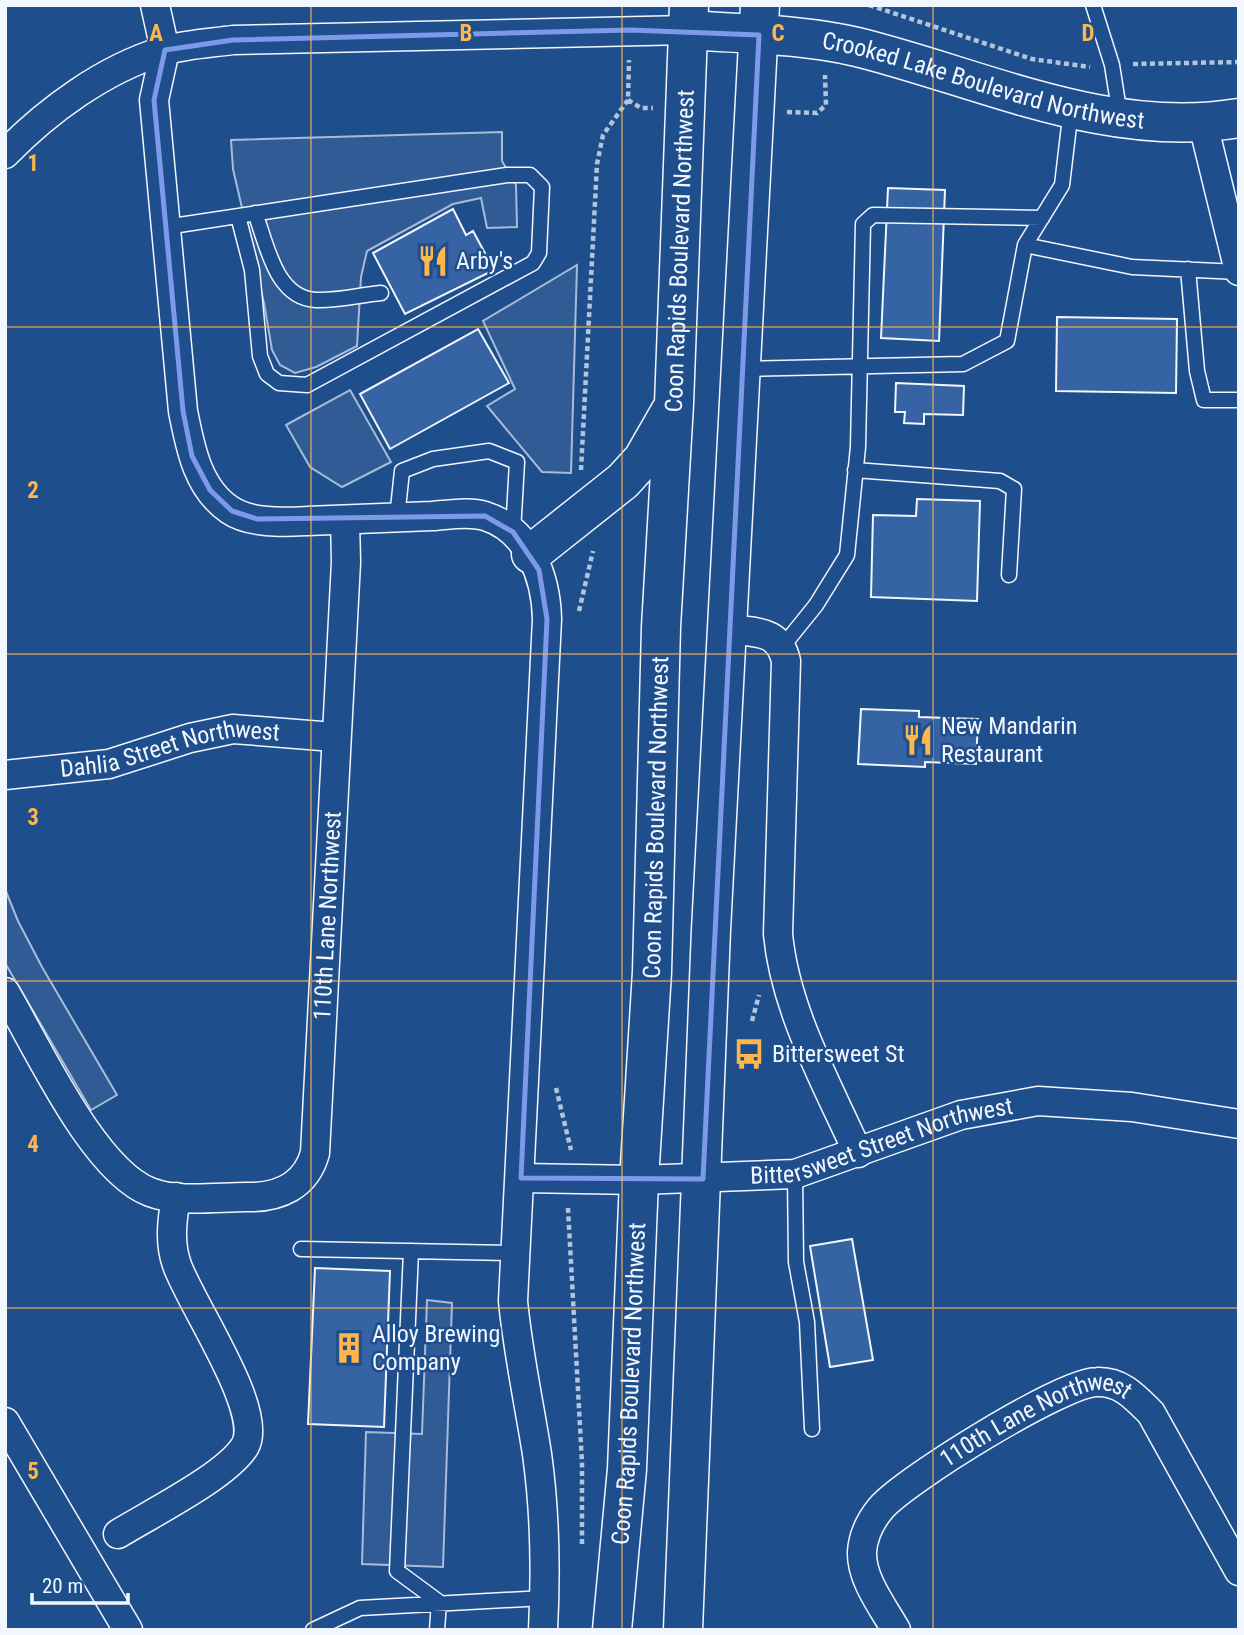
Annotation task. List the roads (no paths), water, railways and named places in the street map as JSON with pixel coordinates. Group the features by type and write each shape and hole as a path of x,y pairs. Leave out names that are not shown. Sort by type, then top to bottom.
{"main road":[{"name":"Crooked Lake Boulevard Northwest","path":"688,18 760,20 822,41 859,48 1071,109 1120,117 1221,121"},
{"name":"Coon Rapids Boulevard Northwest","path":"612,1630 627,1469 639,1180 652,972 661,628 674,404 688,18"},
{"path":"683,1630 711,930 760,20"},
{"path":"522,543 624,481 643,460 674,404"}],"street":[{"path":"155,5 165,50 154,100 183,411 192,456 210,490 232,511 257,519 345,520 485,516 522,543 545,588 547,619 513,1301 517,1350 538,1467 543,1630"},
{"name":"Crooked Lake Boulevard Northwest","path":"5,154 46,118 95,83 165,50 233,40 688,18"},
{"path":"1221,121 1239,271"},
{"name":"110th Lane Northwest","path":"176,1197 271,1196 286,1191 310,1169 315,1153 334,737 346,562 345,520"},
{"path":"728,629 768,634 783,646 786,661 778,890 781,966 804,1029 858,1153"},
{"name":"Dahlia Street Northwest","path":"5,775 109,764 212,732 233,729 334,737"},
{"path":"5,992 87,1132 108,1161 127,1179 151,1193 176,1197 171,1227 177,1264 245,1405 250,1431 245,1446 222,1470 118,1534"},
{"name":"Bittersweet Street Northwest","path":"521,1178 639,1180 795,1174 961,1115 1038,1101 1132,1107 1239,1124"},
{"name":"110th Lane Northwest","path":"895,1630 866,1576 862,1552 868,1527 883,1506 949,1455 1072,1388 1096,1382 1115,1384 1133,1394 1150,1413 1239,1571"},
{"path":"5,1422 128,1630"}],"lane":[{"path":"1093,5 1112,65 1120,117"},
{"path":"741,369 963,364 1007,341 1025,245 1062,185 1071,109"},
{"path":"166,227 238,216 255,214 507,175 530,175 542,187 539,253 533,263 307,385 279,383 267,373 260,356 252,270 238,216"},
{"path":"255,214 280,282 296,294 315,300 381,293"},
{"path":"783,646 817,606 847,555 855,470 863,224 873,215 1042,218"},
{"path":"1025,245 1132,267 1239,271"},
{"path":"1188,269 1197,371 1204,400 1239,400"},
{"path":"397,518 402,471 433,459 489,450 517,462 522,543"},
{"path":"855,470 1000,481 1014,489 1009,575"},
{"path":"795,1174 796,1262 807,1322 812,1429"},
{"path":"301,1249 516,1253"},
{"path":"411,1251 397,1572 439,1602"},
{"path":"313,1630 360,1608 544,1598"},
{"path":"438,1630 439,1602"}],"place":[{"name":"Arby's","path":"433,261"},
{"name":"New Mandarin Restaurant","path":"918,740"},
{"name":"Bittersweet St","path":"749,1054"},
{"name":"Alloy Brewing Company","path":"349,1348"}]}
